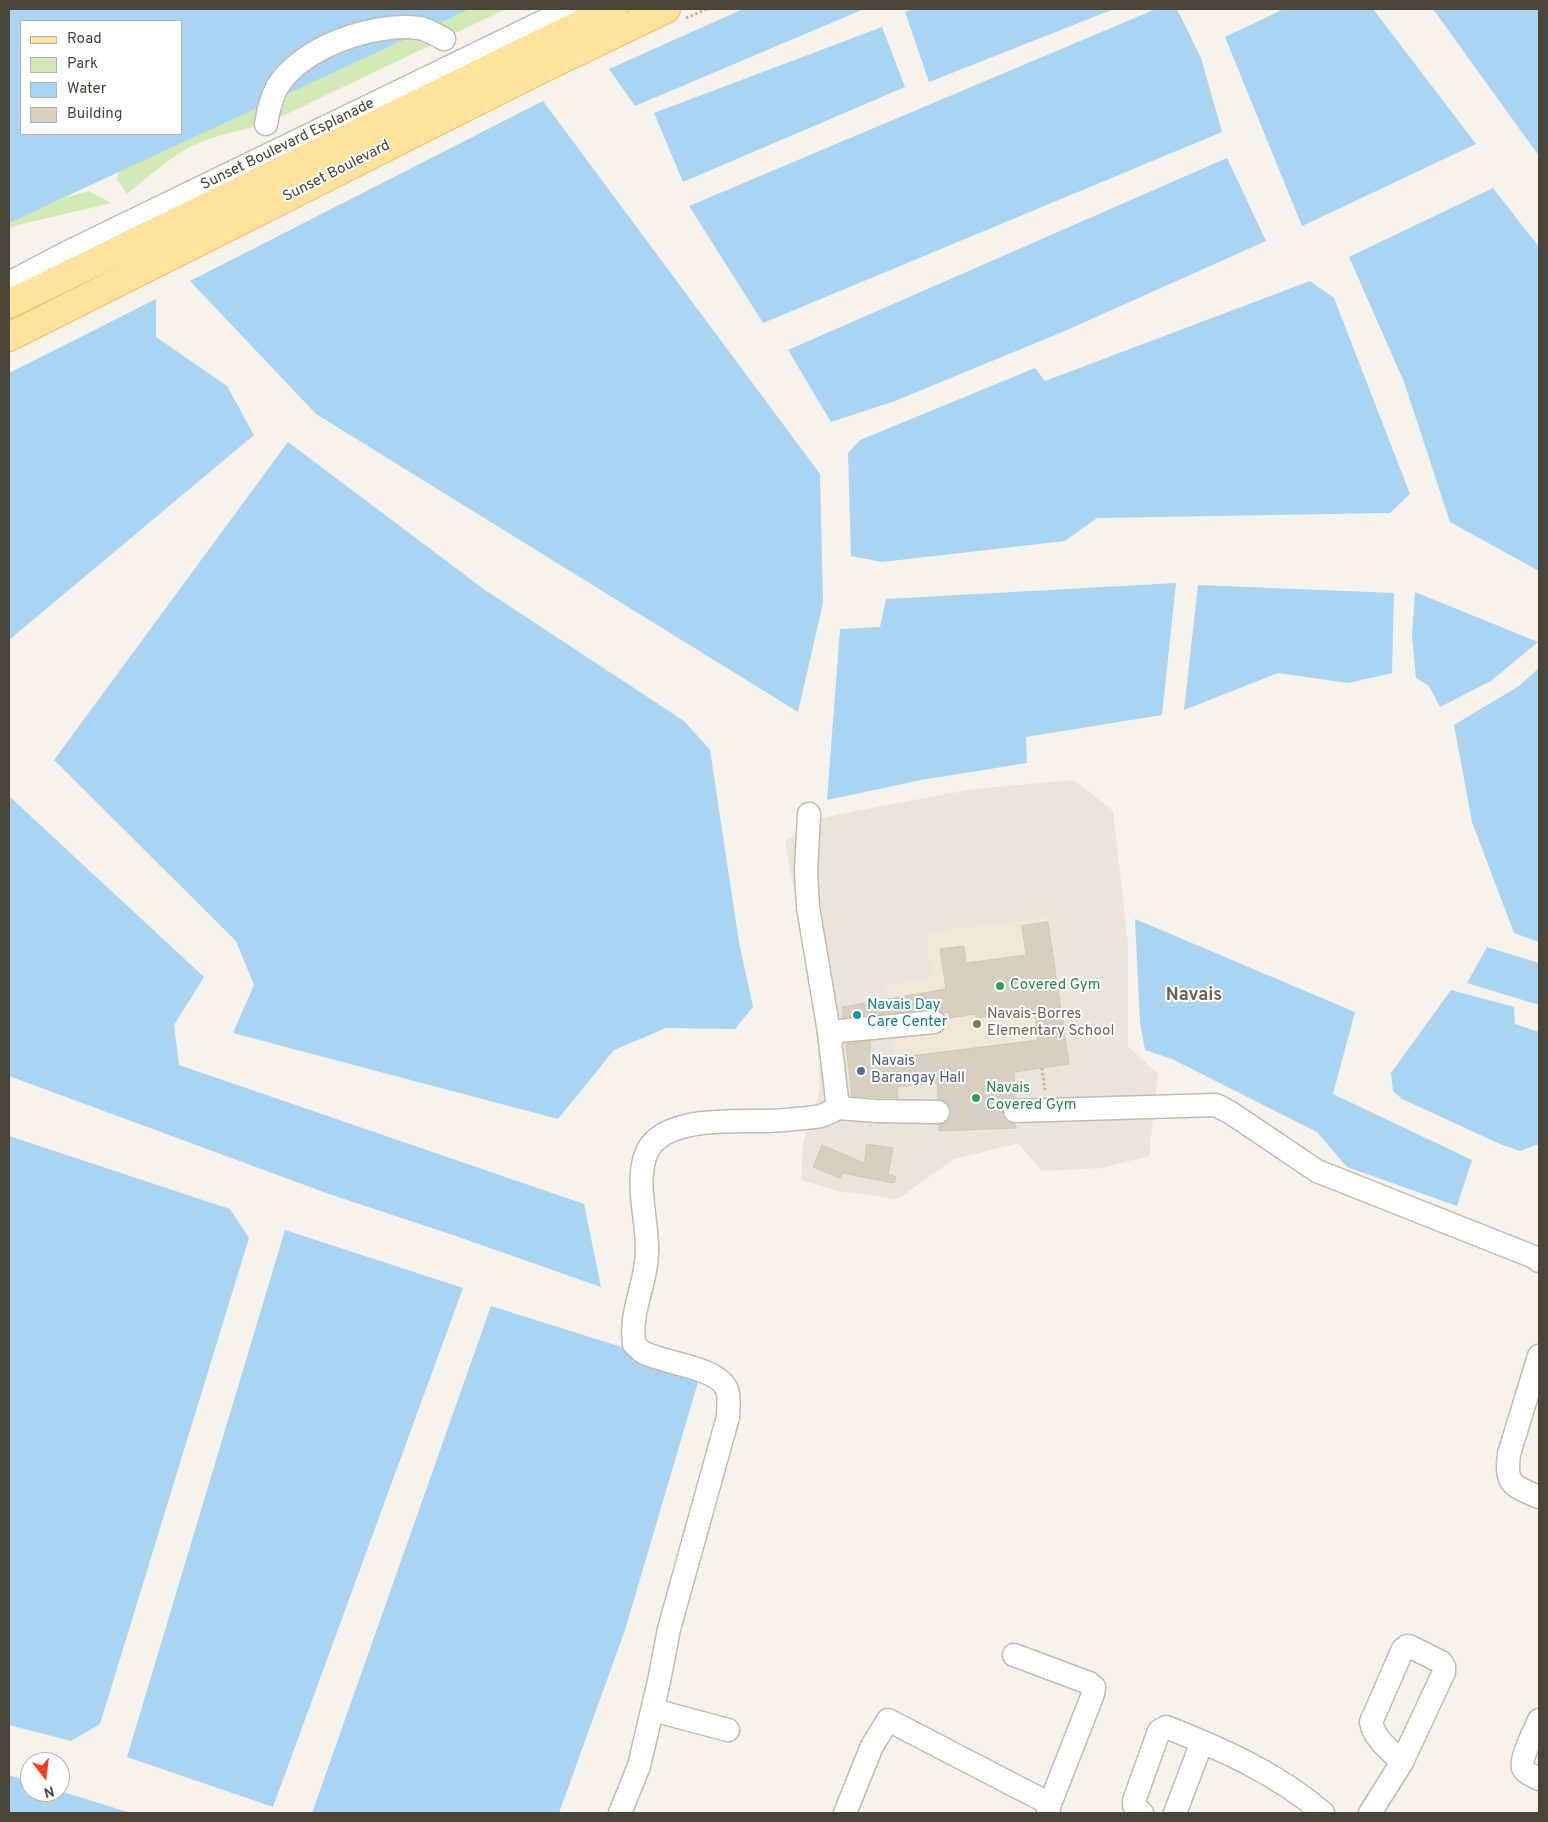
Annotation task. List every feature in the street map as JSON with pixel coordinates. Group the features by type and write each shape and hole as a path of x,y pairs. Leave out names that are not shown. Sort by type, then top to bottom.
{"main road":[{"name":"Sunset Boulevard","path":"9,304 612,9"},
{"name":"Sunset Boulevard","path":"9,337 541,69 666,9"}],"street":[{"name":"Sunset Boulevard Esplanade","path":"9,283 64,254 569,9"},
{"path":"266,124 268,108 277,87 291,70 303,60 344,39 371,31 400,28 421,28 444,39"},
{"path":"809,814 806,871 808,907 811,934 829,1032 838,1108"},
{"path":"829,1032 934,1022"},
{"path":"1015,1111 1216,1105 1231,1113 1317,1171 1534,1257 1539,1261"},
{"path":"620,1813 639,1766 653,1710 669,1629 728,1417 726,1389 722,1383 697,1369 643,1352 634,1344 632,1332 634,1318 648,1252 642,1179 645,1156 653,1142 683,1126 716,1122 809,1118 823,1115 838,1108 938,1112"},
{"path":"1539,1356 1509,1454 1507,1468 1510,1479 1515,1487 1539,1497"},
{"path":"1370,1813 1402,1762 1444,1672 1441,1662 1407,1646 1403,1649 1370,1722 1376,1736 1402,1762"},
{"path":"845,1813 872,1746 888,1720 1049,1809 1094,1687 1089,1683 1014,1655"},
{"path":"653,1710 728,1730"},
{"path":"1539,1720 1522,1760 1524,1769 1539,1779"},
{"path":"1142,1813 1134,1805 1134,1801 1159,1731 1166,1727 1277,1778 1323,1813"},
{"path":"1175,1813 1202,1742"}],"shaded area":[{"path":"1074,780 1113,811 1128,943 1128,1046 1158,1074 1149,1156 1101,1168 1042,1171 1018,1143 954,1159 898,1199 838,1191 801,1180 803,1143 820,1091 817,1041 806,938 796,900 785,842 822,818 974,789"},
{"name":"Navais-Borres Elementary School","path":"1049,917 1069,1064 898,1087 885,985 932,978 927,933"}],"green space":[{"path":"416,9 506,9 266,124 219,136 192,146 167,162 127,194 117,179 122,161 182,133"},
{"path":"89,191 111,203 18,225 9,229 9,206 50,202"}],"water":[{"path":"9,9 470,9 9,223"},
{"path":"743,9 864,9 635,106 609,69"},
{"path":"913,9 1114,9 929,82 905,12"},
{"path":"1156,9 1177,9 1201,58 1222,132 763,323 689,206"},
{"path":"1284,9 1373,9 1476,144 1302,226 1225,37"},
{"path":"1433,9 1539,9 1539,156"},
{"path":"882,27 905,87 683,182 654,113"},
{"path":"543,101 820,474 823,603 798,712 316,414 190,281"},
{"path":"1227,158 1266,241 1067,330 895,401 831,422 788,350"},
{"path":"1493,188 1539,247 1539,571 1450,522 1404,382 1349,257"},
{"path":"1310,281 1334,298 1410,494 1390,513 1097,518 1065,541 882,562 851,556 848,453 860,440 1035,368 1045,381"},
{"path":"156,299 156,337 227,386 254,435 9,640 9,373"},
{"path":"288,442 485,590 684,721 710,750 739,942 753,1007 735,1029 666,1028 614,1050 558,1119 233,1033 254,985 236,941 54,760"},
{"path":"1176,583 1162,715 1026,737 1027,763 921,780 827,800 840,629 880,627 886,599"},
{"path":"1198,585 1394,593 1392,673 1348,683 1278,673 1184,710"},
{"path":"1415,592 1538,642 1491,681 1440,707 1429,686 1416,678 1412,636"},
{"path":"1539,668 1539,942 1514,933 1472,822 1454,725 1519,686"},
{"path":"9,796 204,977 174,1025 179,1065 584,1204 601,1287 329,1194 9,1076"},
{"path":"1135,919 1355,1012 1333,1094 1472,1160 1457,1206 1347,1167 1317,1132 1172,1059 1145,1050 1140,1022"},
{"path":"1487,947 1539,963 1539,1005 1467,983"},
{"path":"1451,990 1514,1007 1515,1024 1539,1032 1539,1144 1520,1151 1500,1144 1402,1099 1393,1091 1391,1073"},
{"path":"9,1136 230,1209 249,1238 100,1724 71,1741 9,1725"},
{"path":"285,1230 463,1288 273,1807 127,1757"},
{"path":"491,1306 701,1372 625,1630 559,1813 312,1813"},
{"path":"9,1775 20,1779 20,1802 70,1802 70,1794 131,1813 9,1813"}],"building":[{"path":"1048,922 1069,1064 1014,1072 1015,1098 1008,1100 1004,1104 1002,1111 1004,1118 1009,1123 1015,1124 1016,1128 939,1131 939,1125 944,1124 949,1119 951,1112 950,1106 945,1101 938,1099 937,1082 897,1087 898,1098 852,1096 846,1044 870,1041 871,1060 1038,1040 1034,1010 976,1018 976,1014 949,1018 949,1012 943,1013 933,1009 843,1017 842,1007 946,989 940,949 964,946 966,963 1026,955 1022,926"},
{"path":"867,1144 893,1148 888,1174 896,1177 894,1183 842,1173 840,1178 813,1167 822,1145 864,1163"}],"tunnel":[{"path":"938,1112 1015,1111"}],"place":[{"name":"Covered Gym","path":"1000,986"},
{"name":"Navais Day Care Center","path":"857,1015"},
{"name":"Navais-Borres Elementary School","path":"977,1024"},
{"name":"Navais Barangay Hall","path":"861,1071"},
{"name":"Navais Covered Gym","path":"976,1098"}],"district":[{"name":"Navais","path":"1194,996"}]}
